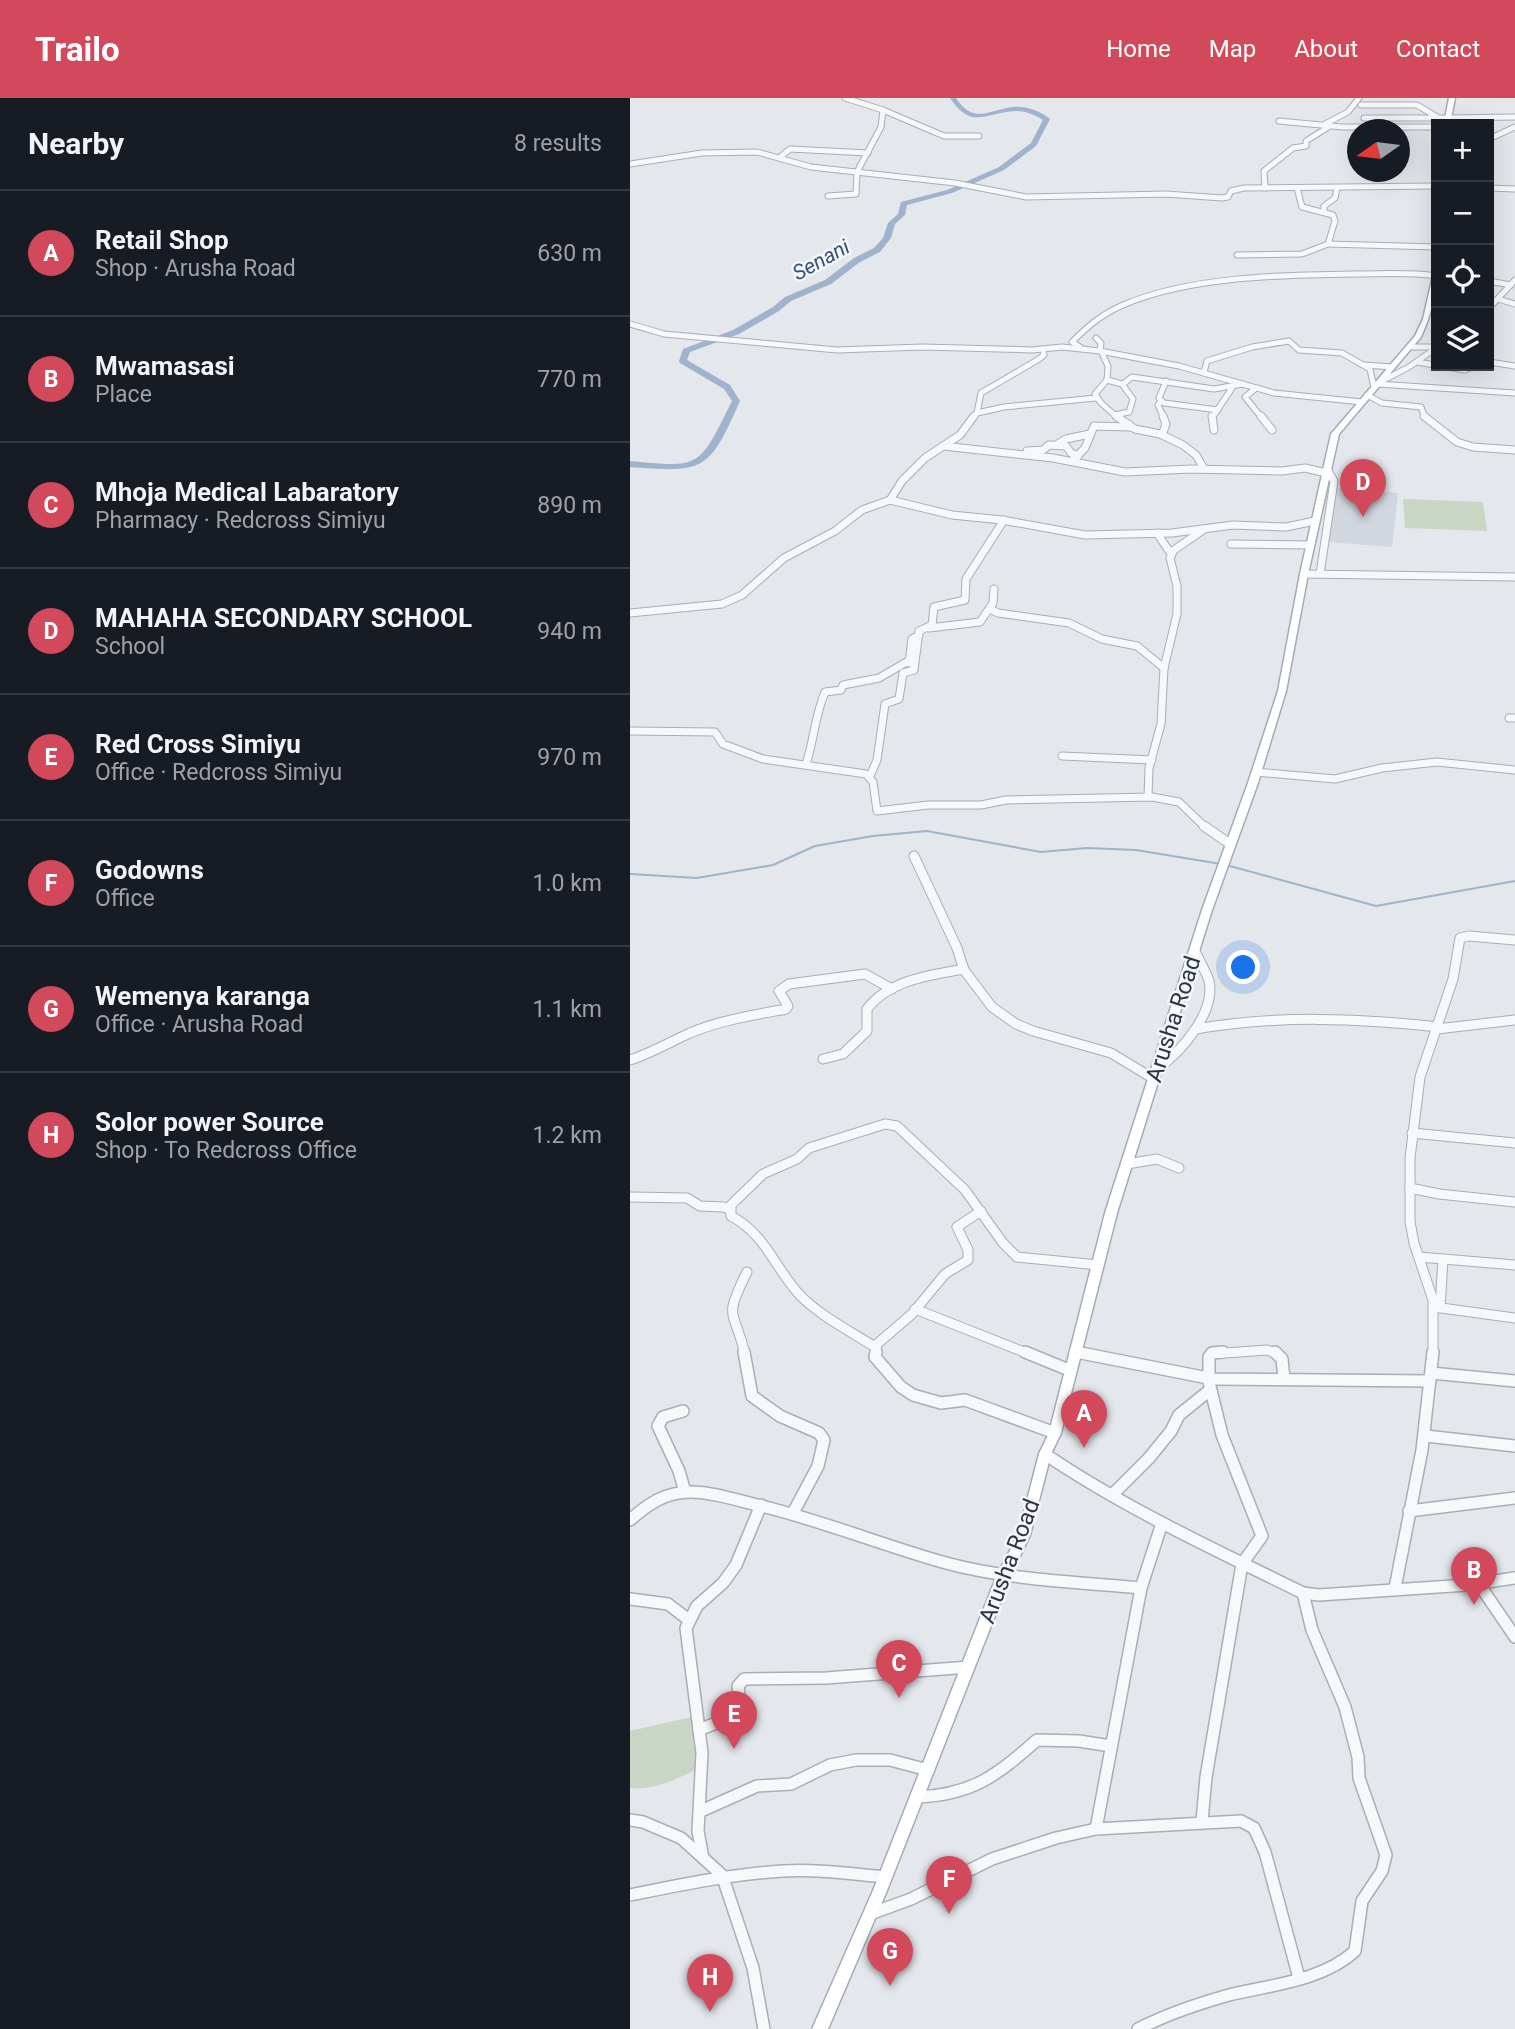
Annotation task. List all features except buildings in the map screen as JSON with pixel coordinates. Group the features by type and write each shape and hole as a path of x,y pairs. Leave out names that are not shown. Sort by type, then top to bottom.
{"main road":[{"path":"1447,119 1452,98"},
{"name":"Arusha Road","path":"820,2029 870,1914 1004,1576 1024,1535 1045,1454 1055,1433 1069,1370 1127,1164 1282,691 1304,573 1336,432 1423,330 1431,297"}],"street":[{"path":"845,98 883,110 944,136 979,136"},
{"path":"1359,98 1364,118 1442,119"},
{"path":"1321,125 1348,112 1359,98"},
{"path":"1361,106 1417,105 1438,118"},
{"path":"864,113 873,108"},
{"path":"828,196 856,194 857,172 880,131 883,110"},
{"path":"1470,119 1515,117"},
{"path":"1279,121 1347,127"},
{"path":"1265,188 1264,171 1292,152 1293,148 1306,146 1306,141 1330,126"},
{"path":"1410,127 1431,127"},
{"path":"1494,137 1515,127"},
{"path":"779,158 790,149 868,153"},
{"path":"630,164 712,152 762,152 811,167 954,183 987,192 1037,198 1166,194 1222,198 1228,197 1233,190 1265,188 1431,186"},
{"path":"1297,188 1302,206 1333,215 1335,221 1328,244"},
{"path":"1324,211 1324,206 1335,198 1337,188"},
{"path":"1494,188 1515,189"},
{"path":"1237,255 1302,254 1328,244 1431,247"},
{"path":"1089,350 1072,342 1084,327 1108,312 1135,301 1215,282 1308,275 1431,276"},
{"path":"1494,281 1513,282"},
{"path":"1494,303 1513,282"},
{"path":"1498,299 1515,304"},
{"path":"630,324 664,334 837,351 922,346 1043,349 1062,347 1101,351 1203,373 1299,398 1365,399 1421,407 1427,421 1466,446 1515,450"},
{"path":"1096,338 1101,343 1101,351 1108,366 1107,380 1097,390 1096,398"},
{"path":"1203,373 1207,361 1284,341 1299,350 1342,353 1371,372 1371,383 1376,385 1515,393"},
{"path":"1410,347 1431,348"},
{"path":"890,500 911,471 940,446 960,435 977,413 981,393 1039,359 1044,355 1043,349"},
{"path":"1376,385 1431,352"},
{"path":"1417,362 1431,364"},
{"path":"1494,363 1515,366"},
{"path":"1363,365 1392,367"},
{"path":"1123,384 1132,377 1214,389 1244,384"},
{"path":"1107,380 1123,384 1133,399 1130,411 1115,415"},
{"path":"1162,435 1166,424 1158,405 1166,382"},
{"path":"1214,430 1212,419 1232,388"},
{"path":"1256,388 1245,397 1272,430"},
{"path":"977,413 1004,407 1096,398 1130,427"},
{"path":"1161,401 1218,410"},
{"path":"1075,458 1095,425 1130,427 1162,435 1199,457 1204,469"},
{"path":"1056,445 1066,439 1090,434"},
{"path":"1021,455 1027,451 1042,450 1049,444 1066,446 1085,466 1125,472 1204,469 1282,471 1305,468 1326,471 1334,481 1320,574"},
{"path":"940,446 1075,458"},
{"path":"630,613 731,602 752,589 784,558 835,531 862,510 890,500 952,515 1004,520 1085,535 1172,533 1233,525 1286,527 1315,521"},
{"path":"929,628 934,607 965,600 966,579 1004,520"},
{"path":"1148,797 1152,760 1161,724 1164,668 1175,630 1178,601 1177,586 1169,564 1171,554 1207,528"},
{"path":"1157,533 1171,554"},
{"path":"1231,544 1310,545"},
{"path":"1304,573 1515,577"},
{"path":"870,776 877,760 885,704 900,699 902,674 914,670 920,630 980,622 993,603 994,589"},
{"path":"990,609 998,613 1069,623 1102,639 1138,646 1164,668"},
{"path":"908,672 912,639 919,635"},
{"path":"806,764 814,738 816,713 825,692 885,677 910,660"},
{"path":"630,731 715,732 720,742 772,761 858,771 870,776 875,788 875,807 880,811 928,805 981,805 1006,800 1148,797 1179,802 1229,848"},
{"path":"1062,756 1152,760"},
{"path":"1256,772 1335,779 1349,778 1382,768 1437,762 1515,770"},
{"path":"914,856 964,969 992,1007 1016,1024 1033,1031 1096,1047 1156,1073 1178,1055 1196,1029 1211,989 1195,951"},
{"path":"1437,1307 1412,1235 1410,1188 1416,1094 1459,958 1460,938 1469,936 1515,940"},
{"path":"823,1059 848,1051 869,1027 867,1013 870,1004 892,989 964,969"},
{"path":"630,1060 656,1051 690,1033 736,1018 786,1009 788,1006 779,991 789,984 865,974 892,989"},
{"path":"1196,1029 1243,1020 1356,1020 1437,1028 1515,1020"},
{"path":"730,1210 731,1205 746,1188 763,1174 797,1159 809,1148 885,1124 894,1124 965,1190 1017,1257 1098,1265"},
{"path":"1412,1133 1515,1143"},
{"path":"1127,1164 1157,1159 1179,1168"},
{"path":"1410,1188 1439,1194 1515,1202"},
{"path":"630,1197 687,1198 700,1206 724,1207 730,1210 734,1219 746,1224 758,1240 769,1248 774,1260 799,1294 875,1347"},
{"path":"981,1211 957,1227 968,1250 968,1260 946,1274 915,1309 875,1347 874,1357 901,1387 913,1395 941,1403 965,1399 1055,1433"},
{"path":"1419,1258 1515,1265"},
{"path":"1395,1588 1426,1436 1443,1259"},
{"path":"747,1272 732,1302 731,1318 734,1332 744,1350 752,1396 780,1416 819,1433 824,1440 818,1466 793,1513"},
{"path":"1437,1307 1515,1318"},
{"path":"915,1309 1069,1370"},
{"path":"1202,1821 1206,1777 1242,1564 1262,1536 1262,1530 1227,1448 1209,1382 1209,1357 1212,1353 1274,1351 1282,1359 1284,1379"},
{"path":"1074,1352 1209,1382 1431,1377 1515,1381"},
{"path":"1112,1495 1149,1458 1171,1431 1179,1415 1209,1382"},
{"path":"683,1411 663,1417 659,1426 679,1471 685,1492"},
{"path":"1426,1436 1515,1446"},
{"path":"1045,1454 1080,1478 1162,1523 1303,1593 1319,1595 1479,1584 1515,1578"},
{"path":"631,1518 649,1503 668,1495 685,1492 711,1494 793,1513 947,1563 1004,1576 1141,1588"},
{"path":"1409,1511 1515,1498"},
{"path":"703,1858 698,1832 702,1753 686,1628 692,1609 722,1585 743,1555 761,1505"},
{"path":"1096,1829 1141,1588 1162,1523"},
{"path":"1479,1584 1515,1637"},
{"path":"1139,2029 1150,2022 1216,1999 1338,1966 1353,1954 1363,1899 1387,1860 1383,1840 1359,1778 1358,1757 1345,1707 1312,1630 1303,1593"},
{"path":"630,1599 667,1604 689,1620"},
{"path":"699,1730 733,1716 739,1696 738,1686 744,1679 826,1678 969,1667"},
{"path":"917,1797 946,1797 976,1787 1004,1771 1037,1740 1079,1741 1111,1746"},
{"path":"701,1811 757,1786 791,1784 830,1765 856,1760 890,1760 928,1770"},
{"path":"630,1820 643,1822 681,1838 723,1880 753,1968 764,2029"},
{"path":"870,1914 911,1899 992,1859 1056,1838 1096,1829 1202,1821 1241,1821 1254,1828 1272,1872 1299,1978"},
{"path":"630,1895 745,1874 783,1871 826,1871 885,1877"}],"shaded area":[{"path":"1335,488 1398,493 1392,547 1328,542"}],"green space":[{"path":"1403,499 1483,502 1487,531 1405,528"},
{"path":"696,1716 697,1769 656,1786 630,1788 630,1731"}],"waterway":[{"name":"Senani","path":"630,464 677,468 695,464 702,460 710,449 730,414 736,401 727,387 683,361 686,351 736,332 788,299 828,282 857,260 877,250 887,238 892,223 901,215 904,204 950,192 1001,168 1034,144 1047,119 1034,112 1018,109 985,116 971,115 964,112 953,98"},
{"path":"630,874 697,878 773,865 815,846 873,836 927,831 1041,852 1087,848 1136,850 1221,864"},
{"path":"1226,865 1376,906 1515,881"}],"place":[{"name":"MAHAHA SECONDARY SCHOOL","path":"1363,517"},
{"name":"Retail Shop","path":"1084,1448"},
{"name":"Mwamasasi","path":"1474,1605"},
{"name":"Mhoja Medical Labaratory","path":"899,1698"},
{"name":"Red Cross Simiyu","path":"734,1749"},
{"name":"Godowns","path":"949,1914"},
{"name":"Wemenya karanga","path":"890,1986"},
{"name":"Solor power Source","path":"710,2012"}]}
